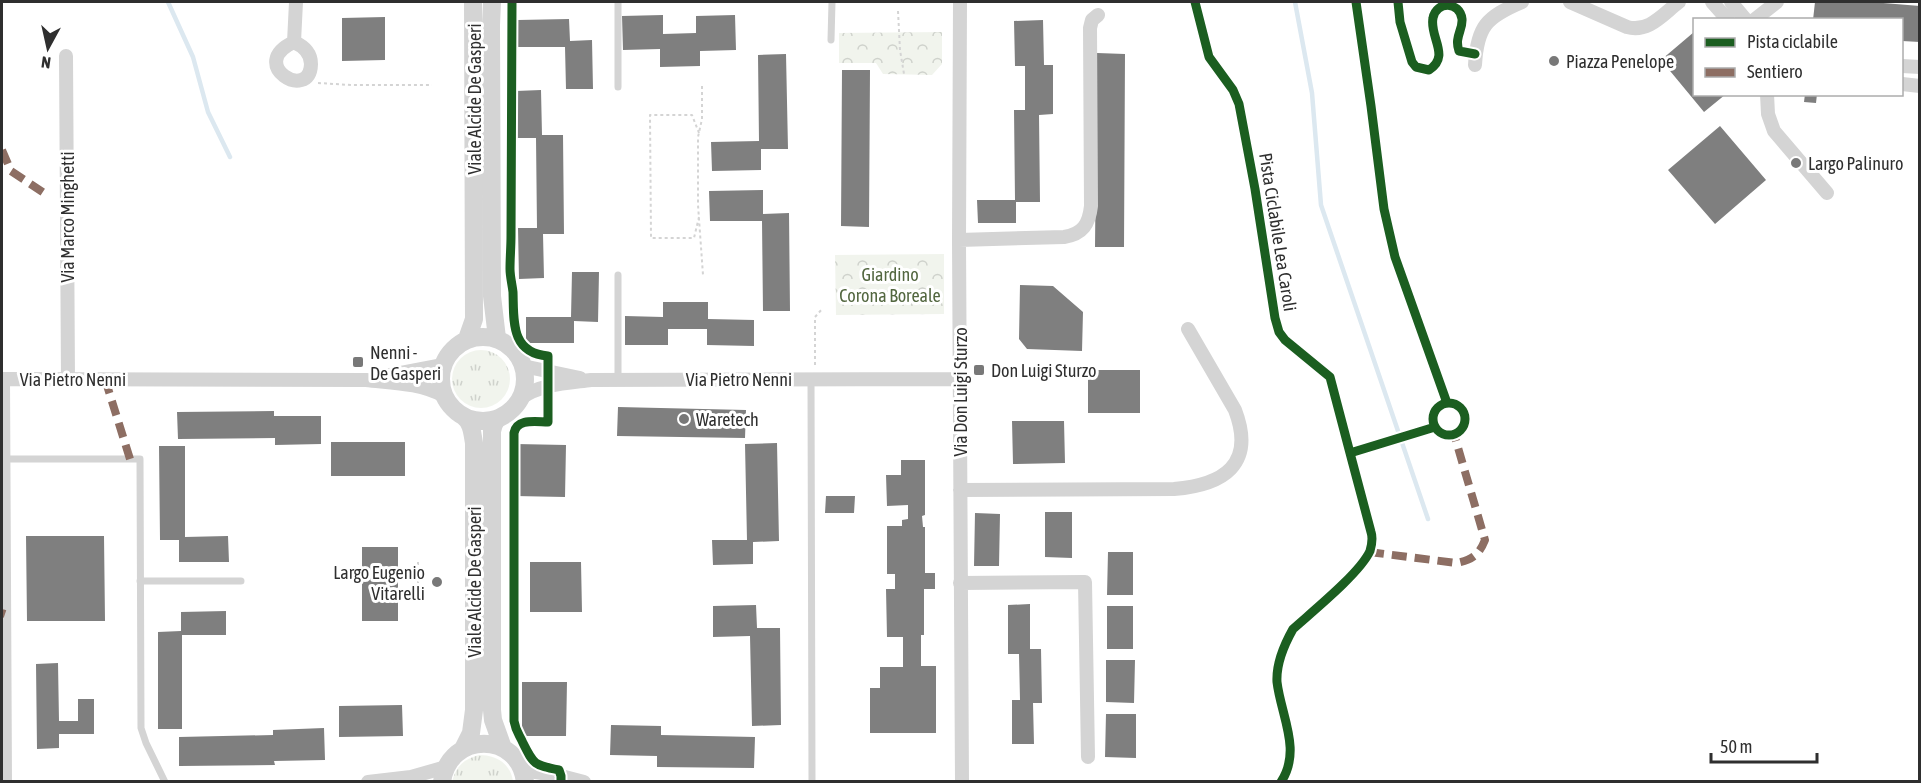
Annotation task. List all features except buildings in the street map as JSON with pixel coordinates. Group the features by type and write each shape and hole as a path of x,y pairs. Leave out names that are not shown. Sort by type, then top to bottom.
{"street":[{"path":"294,42 296,2"},
{"name":"Viale Alcide De Gasperi","path":"467,339 474,319 473,2"},
{"name":"Viale Alcide De Gasperi","path":"492,2 492,272 496,338"},
{"name":"Via Don Luigi Sturzo","path":"960,2 962,782"},
{"path":"1475,65 1477,41 1482,28 1496,15 1522,2"},
{"path":"1570,2 1628,27 1638,29 1652,24 1678,2"},
{"path":"1712,2 1726,18"},
{"path":"1731,2 1744,18"},
{"path":"1757,18 1777,2"},
{"path":"959,240 1064,237 1076,234 1086,226 1091,206 1090,28 1092,20 1098,15"},
{"path":"294,42 306,51 311,61 309,72 295,81 284,78 277,63 281,53 294,42"},
{"name":"Via Marco Minghetti","path":"66,56 68,379"},
{"path":"1903,66 1920,67"},
{"path":"1903,84 1920,86"},
{"path":"1767,96 1767,109 1772,128 1827,193"},
{"path":"960,490 1174,489 1201,486 1226,475 1234,466 1239,455 1240,423 1235,410 1188,329"},
{"path":"482,336 496,338 516,352 524,366 525,382 520,398 511,410 498,418 480,421 463,416 454,410 444,396 440,375 443,365 450,352 467,339 482,336"},
{"name":"Via Pietro Nenni","path":"366,380 443,365"},
{"path":"524,366 591,381"},
{"name":"Via Pietro Nenni","path":"5,782 3,379 366,380 414,385 444,396"},
{"name":"Via Pietro Nenni","path":"520,398 539,389 591,381 960,379"},
{"name":"Viale Alcide De Gasperi","path":"462,749 471,733 474,710 474,443 471,425 463,416"},
{"name":"Viale Alcide De Gasperi","path":"498,418 492,431 492,710 493,720 503,748"},
{"path":"960,583 1085,582 1088,757"},
{"path":"368,782 444,774 450,760 462,749 483,743 503,748 515,758 524,776 561,776 584,782"}],"lane":[{"path":"618,2 618,87"},
{"path":"831,40 832,2"},
{"path":"618,275 618,380"},
{"path":"812,782 813,379"},
{"path":"3,459 140,459 141,728 165,782"},
{"path":"140,581 241,581"}],"path":[{"path":"898,11 904,74"},
{"path":"295,81 351,85 432,85"},
{"path":"702,86 698,205 703,275"},
{"path":"699,133 693,115 650,115 651,238 694,238 699,217"},
{"path":"813,379 815,316 823,308"},
{"path":"418,562 418,598"}],"green space":[{"path":"942,32 942,64 932,75 883,74 876,63 839,63 839,33"},
{"name":"Giardino Corona Boreale","path":"944,254 944,314 836,315 835,255"},
{"path":"481,350 492,352 502,358 508,368 510,379 508,390 502,400 492,406 481,408 470,406 460,400 454,390 452,379 454,368 460,358 470,352"},
{"path":"479,755 501,761 509,769 513,781 452,782 461,764"}],"waterway":[{"path":"168,2 193,57 208,112 230,157"},
{"path":"1295,2 1312,93 1321,205 1428,519"}],"marked path":[{"path":"2,150 11,171 44,193"},
{"path":"105,379 130,459"},
{"path":"1369,552 1456,563 1471,558 1480,550 1485,540 1454,434"}],"cycle path":[{"path":"512,2 510,269 514,324 520,342 527,349 536,354 548,356 548,422 523,423 516,428 514,433 514,721 533,760 544,767 559,770 561,782"},
{"name":"Pista Ciclabile Lea Caroli","path":"1195,2 1209,57 1233,90 1239,104 1279,332 1285,340 1330,377 1350,453 1435,427"},
{"path":"1356,2 1384,209 1395,257 1447,403"},
{"path":"1398,2 1400,22 1412,62 1416,67 1429,70 1438,59 1439,52 1433,18 1435,12 1443,6 1453,6 1460,13 1462,23 1458,42 1459,51 1475,54"},
{"path":"1449,403 1460,408 1465,419 1460,430 1449,435 1438,430 1433,419 1438,408 1449,403"},
{"path":"1281,782 1290,758 1288,733 1277,682 1279,662 1284,648 1293,629 1347,581 1370,551 1372,534 1350,453"}],"place":[{"name":"Piazza Penelope","path":"1554,61"},
{"name":"Largo Palinuro","path":"1796,163"},
{"name":"Nenni - De Gasperi","path":"358,362"},
{"name":"Don Luigi Sturzo","path":"979,370"},
{"name":"Waretech","path":"684,419"},
{"name":"Largo Eugenio Vitarelli","path":"437,582"}]}
